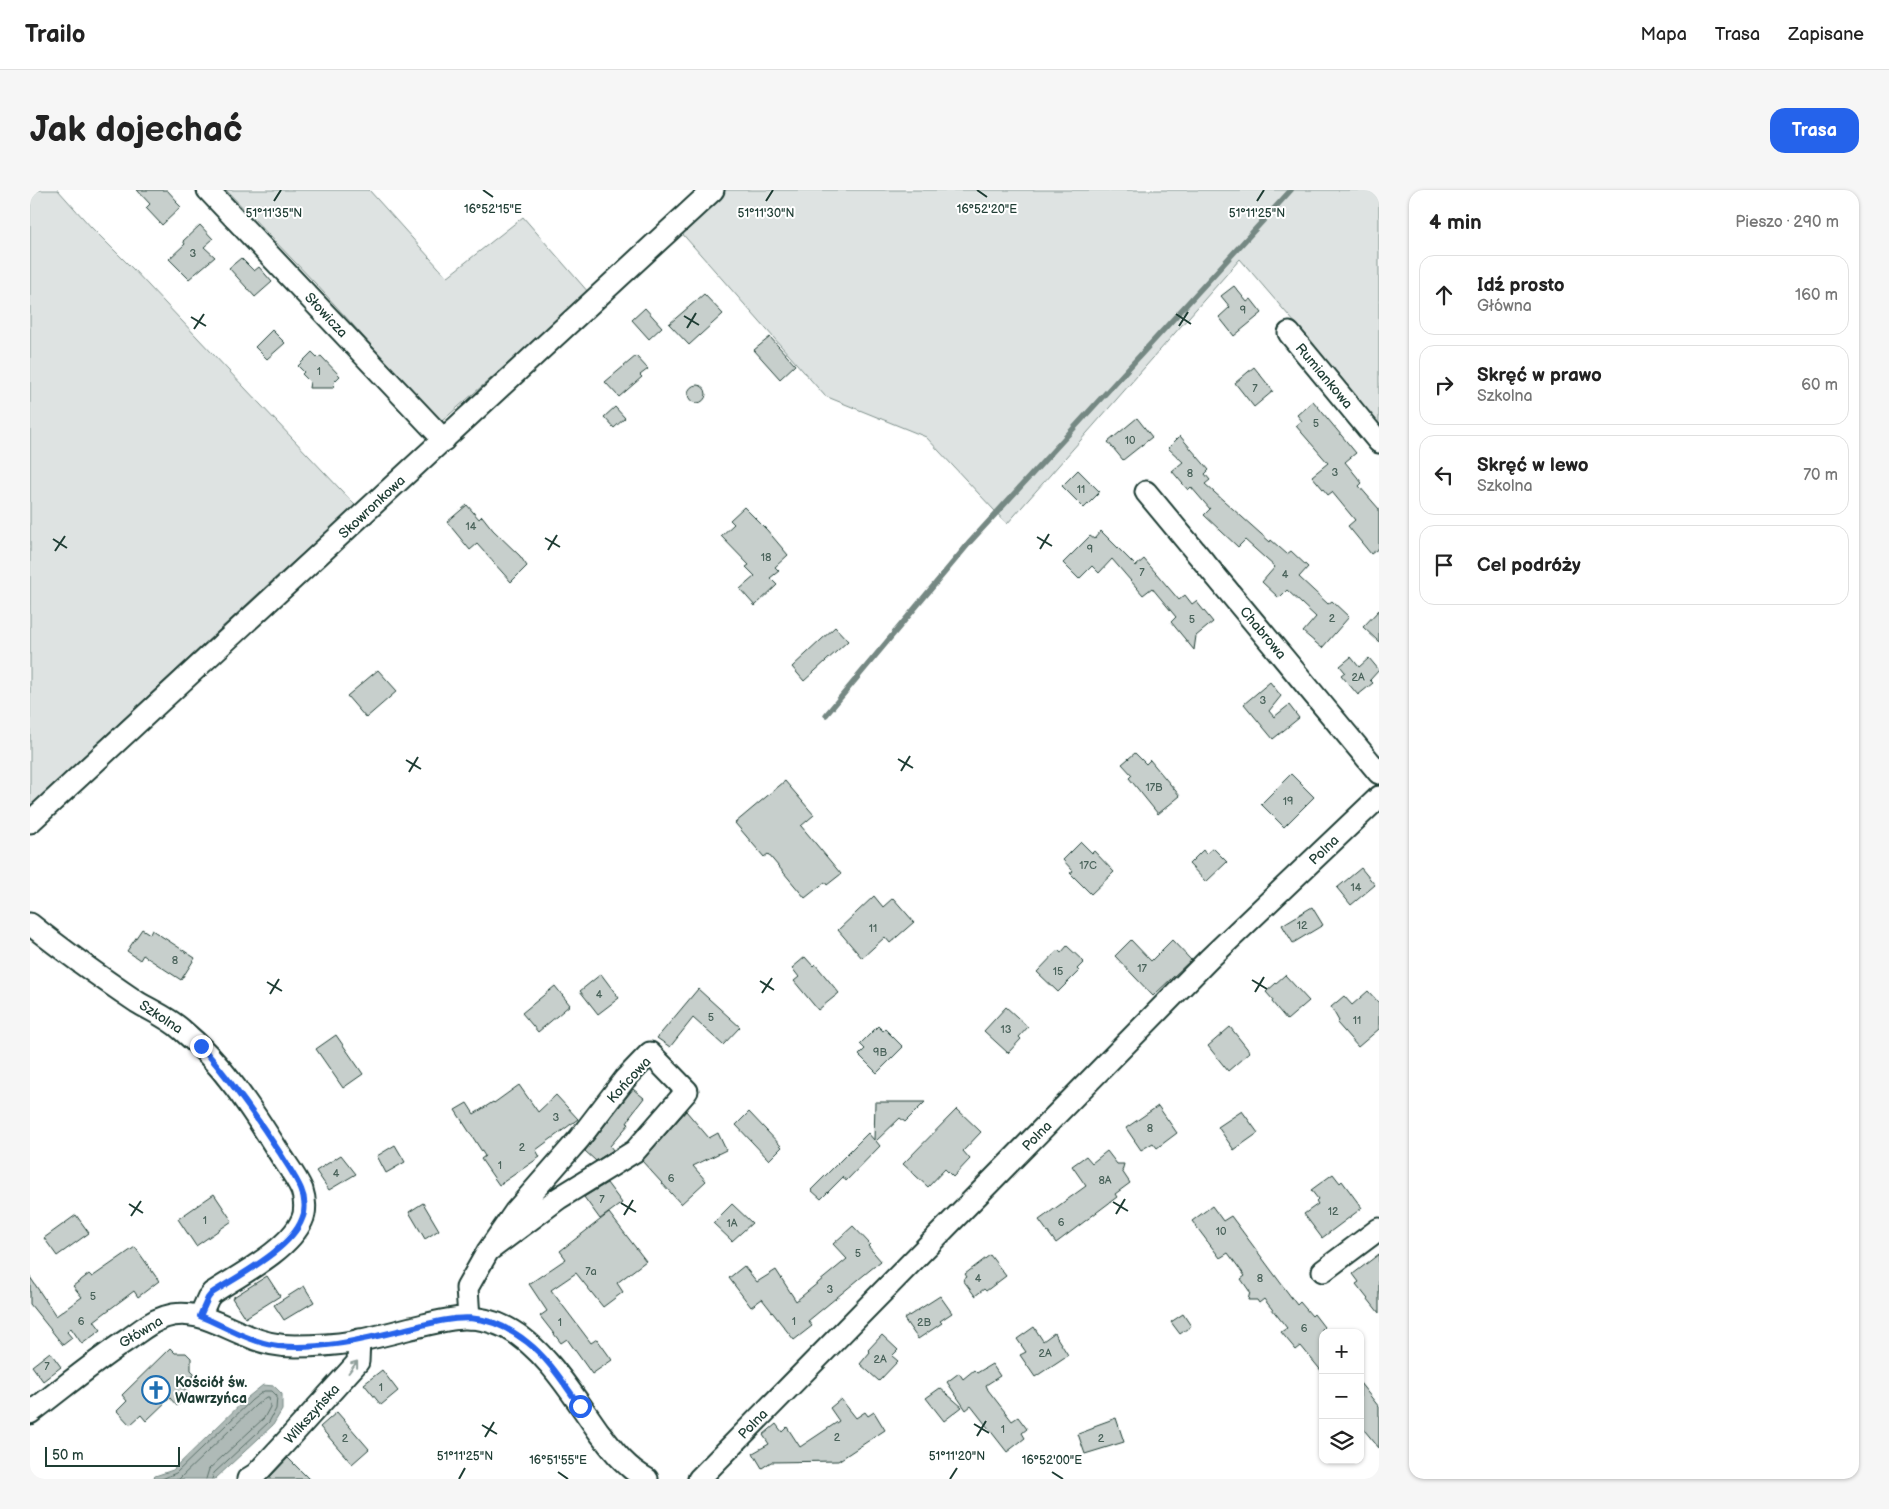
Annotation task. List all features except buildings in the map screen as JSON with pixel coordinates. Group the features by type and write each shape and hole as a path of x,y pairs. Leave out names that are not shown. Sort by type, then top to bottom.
{"street":[{"name":"Słowicza","path":"208,190 444,440"},
{"name":"Skowronkowa","path":"30,822 713,190"},
{"name":"Rumiankowa","path":"1289,333 1379,442"},
{"name":"Chabrowa","path":"1146,492 1379,774"},
{"name":"Polna","path":"699,1479 1209,960 1379,797"},
{"name":"Szkolna","path":"30,924 77,962 180,1028 201,1046 244,1100 270,1138 302,1191 304,1204 303,1218 296,1232 282,1247 212,1293 200,1316"},
{"name":"Końcowa","path":"470,1318 467,1288 488,1251 515,1212 579,1139 625,1079 650,1053 687,1091 635,1151 559,1198 488,1251"},
{"path":"1323,1272 1379,1229"},
{"name":"Główna","path":"30,1413 116,1347 157,1320 176,1314 200,1316 276,1346 308,1346 359,1340 451,1318 470,1318 506,1328 529,1344 558,1376 611,1447 628,1466 647,1479"},
{"name":"Wilkszyńska","path":"248,1479 284,1444 358,1362 359,1340"}],"shaded area":[{"path":"30,190 58,190 356,506 274,579 30,806"},
{"path":"226,190 369,190 447,277 523,217 589,293 442,421"},
{"path":"724,190 1379,190 1379,428 1320,352 1240,259 1007,524 926,437 825,396 679,230"}],"water":[{"path":"263,1385 274,1386 282,1394 282,1410 273,1425 215,1479 152,1479 155,1476 173,1470 248,1397"}],"waterway":[{"path":"826,715 970,542 1291,190"}],"place":[{"name":"Kościół św. Wawrzyńca","path":"156,1390"}],"route":[{"path":"201,1046 224,1072 270,1138 302,1191 304,1204 303,1218 296,1232 282,1247 212,1293 200,1316 276,1346 308,1346 351,1342 451,1318 481,1320 506,1328 529,1344 558,1376 580,1406"}]}
